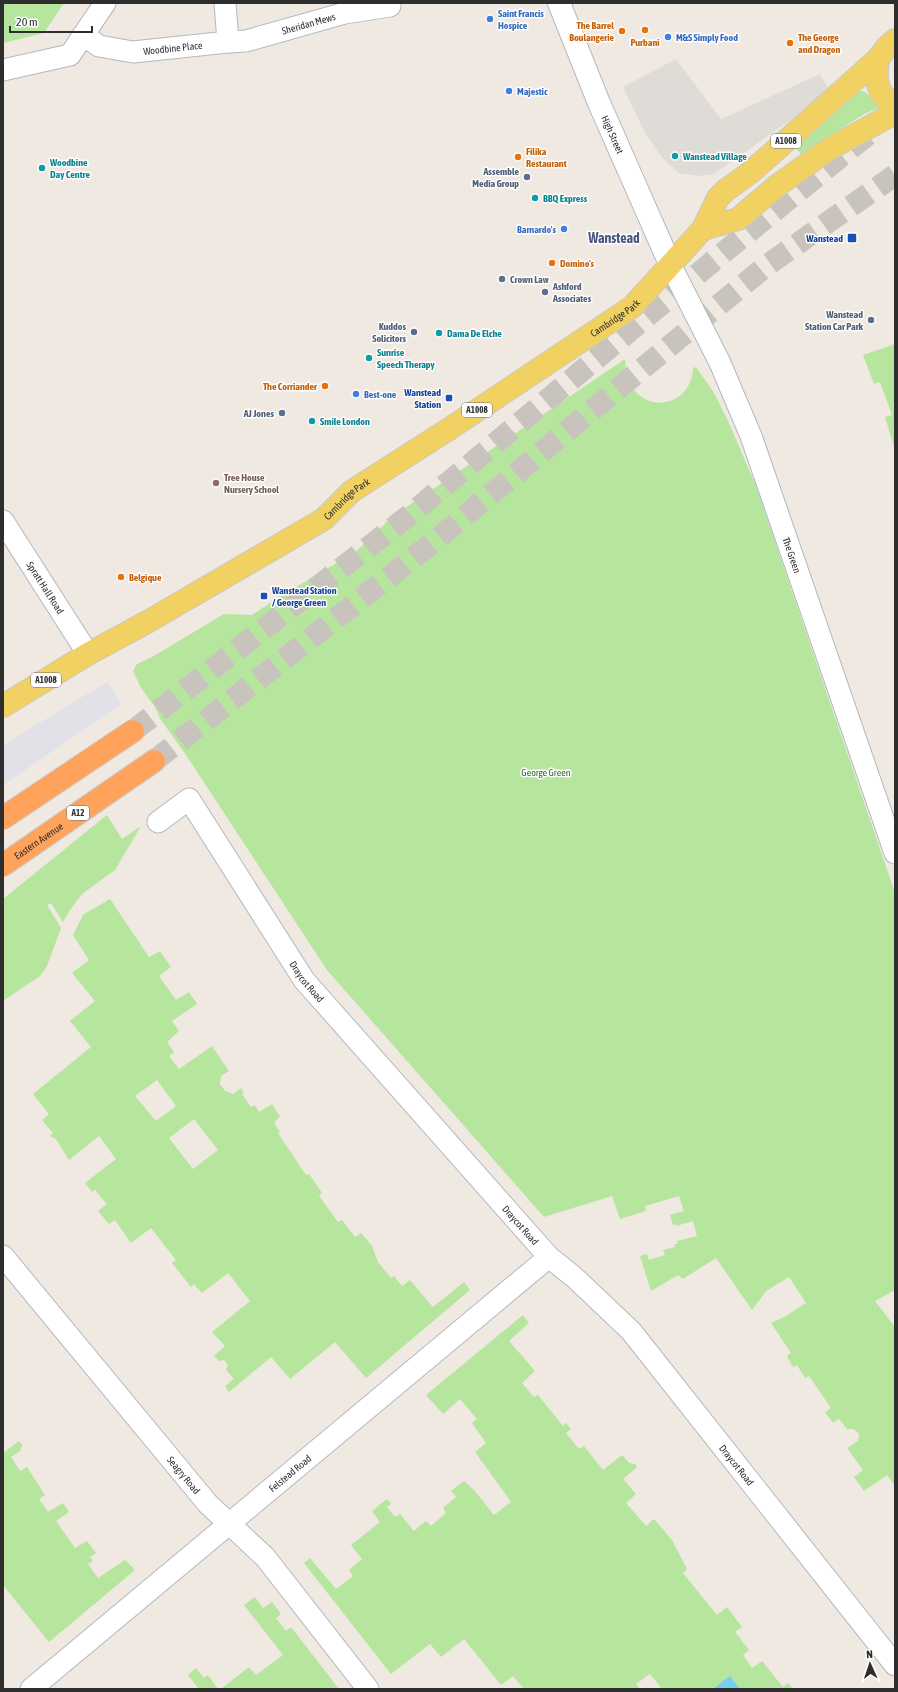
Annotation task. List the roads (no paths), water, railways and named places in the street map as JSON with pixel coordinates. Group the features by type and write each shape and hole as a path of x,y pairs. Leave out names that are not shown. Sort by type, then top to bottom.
{"highway":[{"path":"3,818 133,731"},
{"name":"Eastern Avenue","path":"3,865 154,761"}],"main road":[{"path":"895,40 887,47 878,59 876,81 888,102 895,106"},
{"name":"A1008","path":"670,264 704,229 718,198 726,190 751,172 878,59"},
{"name":"A1008","path":"704,229 738,219 778,185 828,149 895,113"},
{"name":"Cambridge Park","path":"3,706 88,654 324,519 352,491 446,431 632,307 670,264"}],"street":[{"path":"3,70 70,55 105,3"},
{"path":"225,3 228,42"},
{"name":"High Street","path":"559,3 599,103 670,264"},
{"name":"Sheridan Mews","path":"228,42 246,41 345,13 390,6"},
{"name":"Woodbine Place","path":"83,35 99,46 134,52 228,42"},
{"name":"The Green","path":"670,264 720,363 751,436 895,853"},
{"name":"Spratt Hall Road","path":"3,521 88,654"},
{"name":"Draycot Road","path":"158,822 189,799 304,980 549,1257 574,1277 631,1331 895,1665"},
{"name":"Seagry Road","path":"3,1256 208,1504 265,1557 368,1689"},
{"name":"Felstead Road","path":"31,1689 549,1257"}],"water":[{"path":"730,1676 740,1689 713,1689"}],"tunnel":[{"path":"133,731 407,517 712,262 871,132"},
{"path":"154,761 431,544 766,266 895,175"}],"place":[{"name":"Saint Francis Hospice","path":"490,19"},
{"name":"Purbani","path":"645,30"},
{"name":"The Barrel Boulangerie","path":"622,31"},
{"name":"M&S Simply Food","path":"668,37"},
{"name":"The George and Dragon","path":"790,43"},
{"name":"Majestic","path":"509,91"},
{"name":"Wanstead Village","path":"675,156"},
{"name":"Filika Restaurant","path":"518,157"},
{"name":"Woodbine Day Centre","path":"42,168"},
{"name":"Assemble Media Group","path":"527,177"},
{"name":"BBQ Express","path":"535,198"},
{"name":"Barnardo's","path":"564,229"},
{"name":"Wanstead","path":"852,238"},
{"name":"Domino's","path":"552,263"},
{"name":"Crown Law","path":"502,279"},
{"name":"Ashford Associates","path":"545,292"},
{"name":"Wanstead Station Car Park","path":"871,320"},
{"name":"Kuddos Solicitors","path":"414,332"},
{"name":"Dama De Elche","path":"439,333"},
{"name":"Sunrise Speech Therapy","path":"369,358"},
{"name":"The Corriander","path":"325,386"},
{"name":"Best-one","path":"356,394"},
{"name":"Wanstead Station","path":"449,398"},
{"name":"AJ Jones","path":"282,413"},
{"name":"Smile London","path":"312,421"},
{"name":"Tree House Nursery School","path":"216,483"},
{"name":"Belgique","path":"121,577"},
{"name":"Wanstead Station / George Green","path":"264,596"}],"district":[{"name":"Wanstead","path":"614,238"}],"park label":[{"name":"George Green","path":"546,772"}]}
